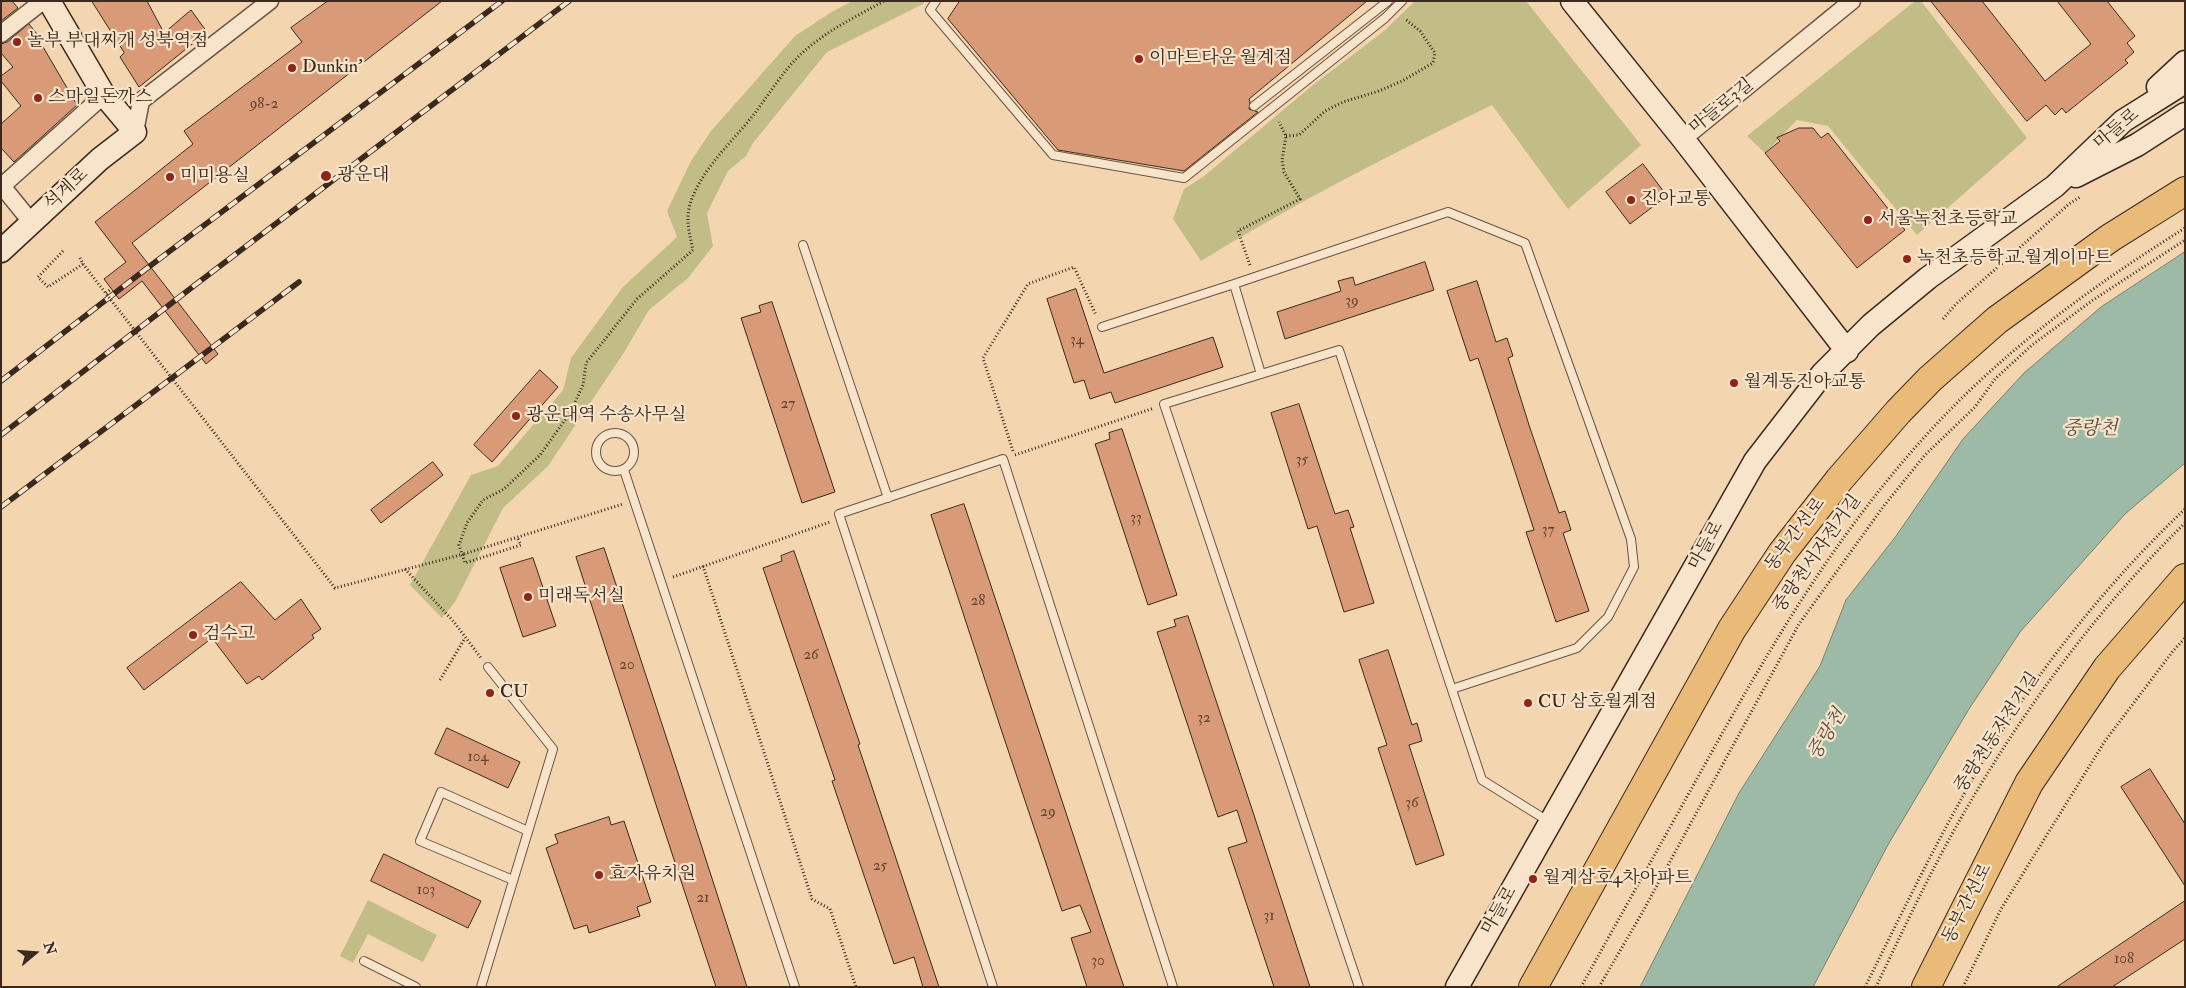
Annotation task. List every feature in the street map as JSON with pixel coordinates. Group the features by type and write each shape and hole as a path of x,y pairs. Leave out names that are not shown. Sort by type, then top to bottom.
{"highway":[{"name":"동부간선로","path":"1533,987 1732,629 1782,553 1839,480 1924,385 1997,320 2110,238 2185,191"},
{"name":"동부간선로","path":"1926,987 2029,783 2107,668 2185,578"}],"main road":[{"path":"49,1 104,95 134,132"},
{"path":"1572,1 1684,139"},
{"path":"2123,121 2185,62"},
{"name":"마들로","path":"1457,987 1755,461 1823,373 1871,325 1928,278 2055,186 2123,121 2185,82"},
{"name":"마들로","path":"2055,186 2137,145 2185,114"},
{"name":"석계로","path":"1,251 100,160 134,132"},
{"name":"마들로3길","path":"1684,139 1846,351"}],"street":[{"path":"1,34 43,1"},
{"name":"마들로3길","path":"1684,139 1852,1"},
{"path":"134,132 141,101 269,2"},
{"path":"32,223 2,186 104,95"}],"lane":[{"path":"936,1 930,10 1053,155 1184,178 1385,18 1402,1"},
{"path":"1254,106 1388,1"},
{"path":"1102,327 1448,212 1525,243 1631,539 1634,566 1608,617 1577,648 1452,689"},
{"path":"803,245 888,498"},
{"path":"1234,284 1261,374"},
{"path":"1359,987 1164,404 1339,350 1482,780 1550,823"},
{"path":"611,433 624,435 633,443 635,449 633,462 624,470 611,471 600,464 596,451 597,445 606,435 611,433"},
{"path":"993,987 839,514 1003,459 1173,987"},
{"path":"624,470 795,987"},
{"path":"480,987 553,749 488,667"},
{"path":"513,880 420,841 441,792 528,831"},
{"path":"364,961 416,987"}],"path":[{"path":"518,539 521,545 465,563 459,545 467,523 483,500 504,489 540,455 570,413 583,385 586,362 637,299 693,250 687,218 691,200 713,162 752,118 778,80 808,48 840,25 884,1"},
{"path":"1286,136 1299,135 1325,111 1343,102 1379,91 1402,81 1433,63 1435,53 1420,31 1406,18"},
{"path":"1254,278 1238,231 1300,199 1284,172 1282,160 1286,136 1279,122"},
{"path":"1942,319 1956,304 2069,204 2084,195"},
{"name":"중랑천서자전거길","path":"1582,987 1764,658 1813,580 1874,498 1921,441 2012,352 2042,326 2095,287 2185,228"},
{"path":"1599,987 1642,913 1800,624 1883,506 1924,455 1975,407 1995,379 2032,345 2093,300 2185,240"},
{"path":"63,251 38,277 48,287 83,264"},
{"path":"79,256 83,264 335,588 518,539 634,500"},
{"path":"1014,455 983,358 1028,284 1074,267 1102,327"},
{"path":"106,293 111,289"},
{"path":"1003,459 1164,404"},
{"path":"1865,987 1928,860 1994,743 2031,688 2068,639 2135,559 2185,509"},
{"path":"660,581 841,518"},
{"name":"중랑천동자전거길","path":"1876,987 1964,812 2022,719 2070,651 2152,555 2185,523"},
{"path":"703,566 812,899 830,909 856,987"},
{"path":"406,569 454,622 488,667"},
{"path":"440,680 465,638"},
{"path":"1963,987 2001,909 2104,741 2172,651 2185,638"}],"shaded area":[{"path":"852,1 925,1 923,4 827,52 753,143 746,156 728,171 707,213 713,246 688,278 649,310 623,354 548,466 503,508 455,602 442,618 410,585 471,475 498,466 563,390 571,358 623,287 677,237 667,211 691,161 711,131 795,36"},
{"path":"1415,1 1526,1 1641,145 1568,209 1492,105 1345,179 1201,261 1173,219 1184,189 1203,177 1313,85 1384,31"},
{"path":"1915,1 1921,1 2027,138 1917,235 1828,126 1797,120 1765,153 1747,136"},
{"path":"368,900 437,935 423,962 368,934 353,963 340,956"}],"water":[{"name":"중랑천","path":"2185,252 2185,463 2125,514 2020,632 1969,709 1889,843 1813,987 1640,987 1739,793 1820,666 1846,600 1896,536 1963,439 2024,373 2101,307"}],"building":[{"path":"1,1 12,1 18,8 1,21"},
{"path":"92,1 147,1 164,33 191,10 207,32 139,87 120,57 124,53"},
{"path":"328,1 442,1 132,243 218,354 206,364 142,281 119,299 104,279 126,262 95,222 193,144 184,131 302,42 291,28"},
{"name":"이마트타운 월계점","path":"960,1 1367,1 1249,99 1249,109 1258,112 1184,171 1058,150 948,19"},
{"path":"1931,1 1982,1 2045,81 2091,44 2057,1 2107,1 2135,36 2127,43 2134,52 2125,60 2128,63 2066,113 2062,108 2055,115 2046,105 2027,121"},
{"path":"29,24 41,39 39,40 77,105 14,162 1,148 1,124 21,106 1,81 1,76 13,67 1,53 1,44 7,42"},
{"path":"1799,128 1813,128 1821,138 1828,133 1905,230 1857,268 1765,153 1780,141 1777,138"},
{"path":"1643,164 1667,196 1630,224 1606,192"},
{"path":"1425,262 1434,290 1285,339 1277,312 1341,291 1338,281 1353,277 1355,285"},
{"path":"1477,281 1496,342 1507,338 1513,356 1508,358 1529,425 1559,513 1565,511 1571,530 1563,533 1589,611 1556,622 1526,532 1534,530 1478,358 1470,361 1447,291"},
{"path":"1076,289 1104,373 1213,337 1223,367 1115,403 1111,392 1090,399 1084,380 1074,383 1047,299"},
{"path":"772,302 835,492 802,503 741,318 761,312 759,306"},
{"name":"광운대역 수송사무실","path":"540,370 558,387 492,462 474,445"},
{"path":"1299,404 1335,514 1348,510 1354,527 1350,528 1374,603 1344,612 1317,526 1308,529 1271,413"},
{"path":"1122,429 1177,595 1148,605 1095,444 1110,439 1109,433"},
{"path":"433,462 443,475 381,523 371,510"},
{"path":"964,504 1124,987 1087,987 1071,938 1091,932 1080,905 1062,911 1000,726 931,515"},
{"path":"604,548 747,987 716,987 658,811 576,557"},
{"path":"794,551 860,744 858,745 939,987 923,987 914,957 894,964 832,781 835,780 763,568 782,561 781,556"},
{"name":"미래독서실","path":"533,558 556,626 523,637 500,568"},
{"path":"241,582 275,620 301,599 321,629 312,635 314,638 262,680 259,676 247,684 212,638 144,690 127,668"},
{"path":"1188,616 1310,987 1274,987 1228,848 1247,842 1237,810 1218,817 1157,632 1176,626 1174,620"},
{"path":"1388,650 1412,725 1417,723 1422,741 1409,745 1444,855 1416,865 1378,748 1387,745 1359,660"},
{"path":"447,728 520,762 508,788 435,754"},
{"path":"2150,769 2185,824 2185,886 2121,787"},
{"name":"효자유치원","path":"609,817 611,825 624,821 651,902 637,907 640,916 589,933 587,925 574,929 546,848 558,843 555,835"},
{"path":"384,854 481,901 468,928 371,881"},
{"path":"2185,901 2185,939 2112,987 2057,987"}],"railway":[{"path":"1,381 146,269 502,1"},
{"path":"1,435 569,1"},
{"path":"1,507 299,282"}],"place":[{"name":"놀부 부대찌개 성북역점","path":"17,42"},
{"name":"이마트타운 월계점","path":"1139,59"},
{"name":"Dunkin'","path":"292,68"},
{"name":"스마일돈까스","path":"38,98"},
{"name":"광운대","path":"326,176"},
{"name":"미미용실","path":"170,177"},
{"name":"진아교통","path":"1631,200"},
{"name":"서울녹천초등학교","path":"1868,220"},
{"name":"녹천초등학교.월계이마트","path":"1907,259"},
{"name":"월계동진아교통","path":"1734,383"},
{"name":"광운대역 수송사무실","path":"516,416"},
{"name":"미래독서실","path":"528,597"},
{"name":"검수고","path":"193,635"},
{"name":"CU","path":"490,693"},
{"name":"CU 삼호월계점","path":"1528,703"},
{"name":"효자유치원","path":"599,875"},
{"name":"월계삼호4차아파트","path":"1533,879"}]}
